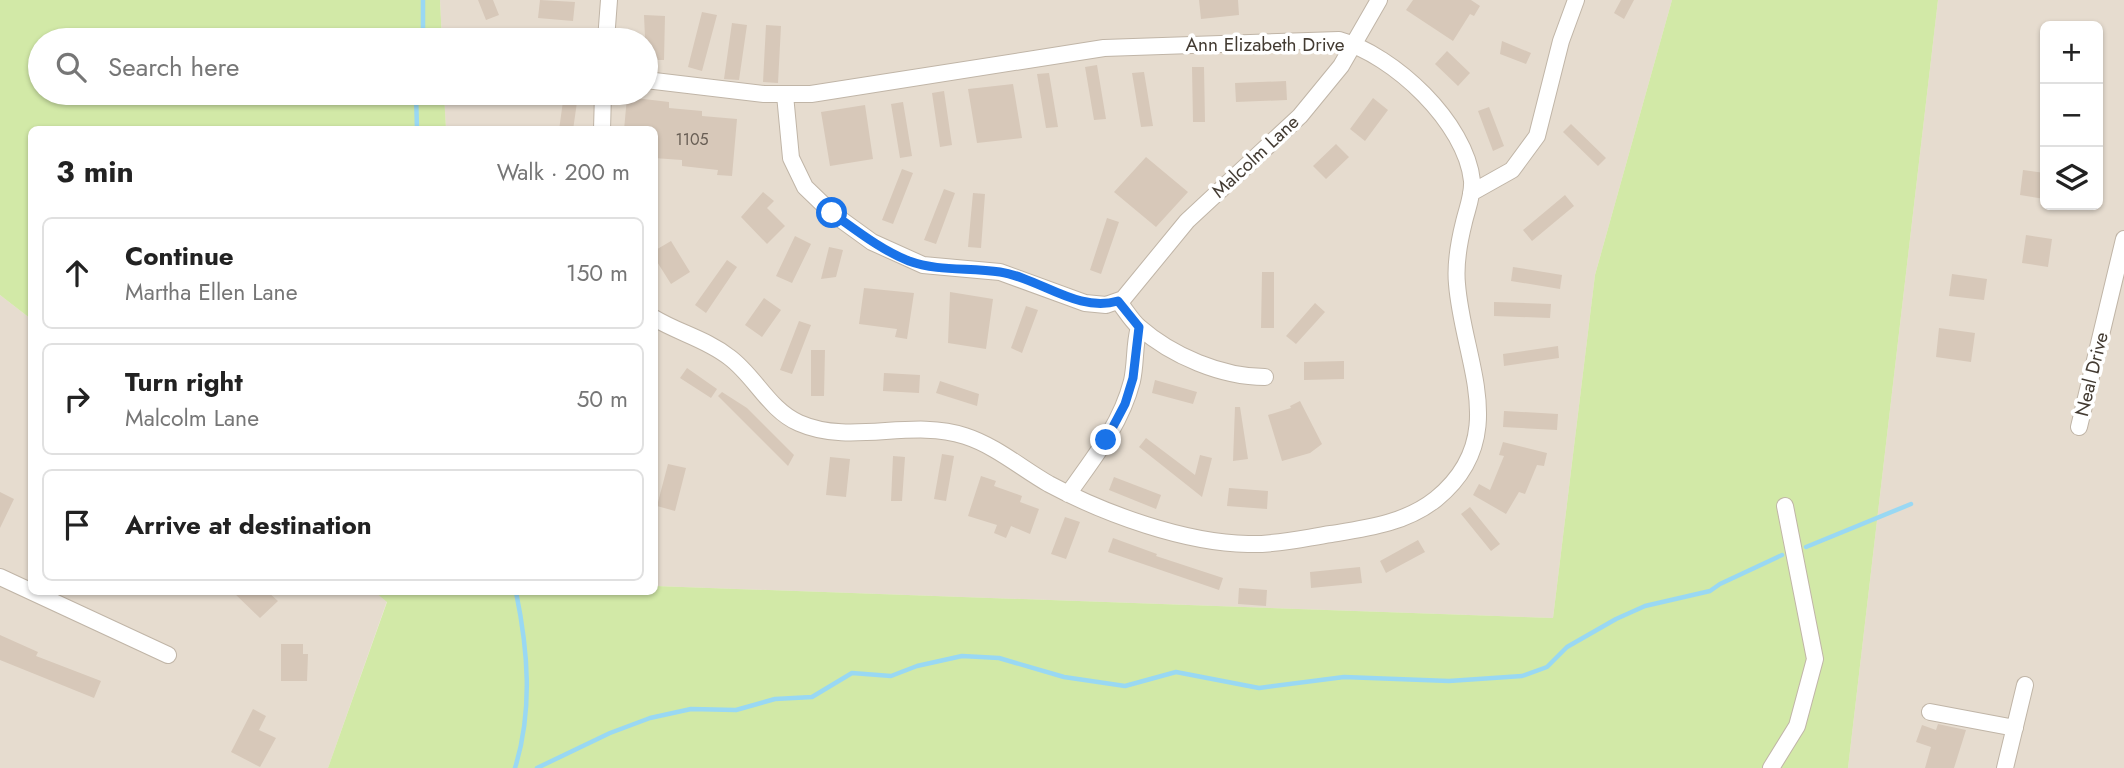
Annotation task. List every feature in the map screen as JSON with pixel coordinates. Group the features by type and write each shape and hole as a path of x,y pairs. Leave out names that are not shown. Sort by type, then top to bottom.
{"street":[{"path":"607,28 609,0"},
{"name":"Malcolm Lane","path":"1118,301 1212,195 1300,116 1341,66 1378,0"},
{"path":"1471,194 1512,170 1537,136 1561,41 1576,0"},
{"name":"Ann Elizabeth Drive","path":"658,81 785,95 822,93 1130,46 1339,40 1353,44 1399,70 1433,105 1468,167 1471,194 1457,262 1457,282 1476,375 1479,422 1468,460 1457,478 1434,501 1400,519 1376,527 1248,544 1189,537 1068,494 995,450 953,433 813,429 777,409 730,357 706,342 658,320"},
{"path":"785,95 790,158 806,187 832,213 872,242 923,265 1000,272 1092,304 1118,301 1139,327 1165,344 1224,373 1265,377"},
{"path":"602,126 603,105"},
{"name":"Neal Drive","path":"2078,427 2124,239"},
{"path":"1068,494 1106,440 1125,404 1133,378 1139,327"},
{"path":"1771,768 1797,726 1815,659 1785,506"},
{"path":"0,577 28,590"},
{"path":"38,595 168,656"},
{"path":"2005,768 2025,685"},
{"path":"1930,712 2015,728"}],"shaded area":[{"path":"440,0 1672,0 1595,275 1553,618 658,586 658,126 446,126 445,105 658,105 658,28 441,28"},
{"path":"1938,0 2124,0 2124,768 1848,768"},
{"path":"0,295 28,317 28,595 379,595 387,601 328,768 0,768"}],"green space":[{"path":"0,0 440,0 441,28 28,28 28,105 445,105 446,126 28,126 28,317 0,295"},
{"path":"1672,0 1938,0 1848,768 328,768 387,602 379,595 658,595 658,586 1553,618 1595,275"}],"building":[{"path":"478,0 493,0 499,15 486,20"},
{"path":"540,0 575,2 573,21 538,18"},
{"path":"1199,0 1238,0 1239,15 1201,19"},
{"path":"1413,0 1471,0 1480,6 1474,16 1470,14 1453,41 1406,10"},
{"path":"1621,0 1634,0 1624,19 1614,13"},
{"path":"702,12 717,15 702,71 688,67"},
{"path":"644,15 665,16 664,60 658,60 658,28 645,28"},
{"path":"732,23 747,25 739,80 724,79"},
{"path":"766,25 781,26 778,83 763,82"},
{"path":"1502,41 1531,53 1526,64 1500,54"},
{"path":"1447,51 1470,73 1458,86 1435,64"},
{"path":"1097,65 1106,119 1094,120 1085,67"},
{"path":"1192,67 1204,67 1205,122 1193,122"},
{"path":"1144,72 1153,126 1141,127 1132,73"},
{"path":"1049,73 1058,127 1046,128 1037,74"},
{"path":"1286,81 1287,100 1236,102 1235,83"},
{"path":"1013,84 1022,138 977,143 968,89"},
{"path":"944,91 952,145 940,147 932,93"},
{"path":"1373,98 1388,110 1365,141 1350,129"},
{"path":"658,101 669,102 669,108 702,111 702,116 737,119 732,176 717,175 718,170 682,166 682,160 658,158 658,126 624,126 626,105 658,105"},
{"path":"903,102 912,156 900,158 891,104"},
{"path":"562,105 577,105 574,126 560,126"},
{"path":"865,105 873,159 830,166 821,112"},
{"path":"1489,107 1504,146 1493,151 1478,111"},
{"path":"1571,124 1606,158 1598,166 1563,132"},
{"path":"1336,144 1349,157 1326,179 1313,166"},
{"path":"1146,157 1188,192 1156,227 1114,192"},
{"path":"902,169 913,173 893,224 882,220"},
{"path":"2023,170 2040,172 2040,198 2020,195"},
{"path":"944,189 955,193 936,244 924,240"},
{"path":"763,192 774,201 767,208 785,226 767,244 741,217"},
{"path":"973,193 985,194 981,248 968,247"},
{"path":"1565,195 1574,206 1532,241 1523,230"},
{"path":"1107,218 1119,222 1101,274 1090,270"},
{"path":"2026,235 2052,239 2048,267 2022,263"},
{"path":"795,236 811,244 792,283 776,276"},
{"path":"671,241 690,272 671,284 658,263 658,249"},
{"path":"829,247 843,250 836,277 821,279"},
{"path":"727,260 737,267 706,313 695,305"},
{"path":"1513,267 1562,275 1560,289 1511,281"},
{"path":"1262,272 1274,272 1274,328 1261,328"},
{"path":"1952,274 1987,279 1984,300 1949,296"},
{"path":"864,288 914,293 907,339 895,337 897,329 859,324"},
{"path":"950,292 993,299 986,349 948,343"},
{"path":"764,298 781,310 762,337 745,325"},
{"path":"1494,302 1551,304 1550,318 1494,316"},
{"path":"1315,303 1325,312 1296,344 1286,336"},
{"path":"1026,306 1038,310 1022,353 1011,348"},
{"path":"799,321 811,325 792,374 780,370"},
{"path":"1939,328 1975,333 1971,362 1936,357"},
{"path":"1558,346 1559,358 1504,366 1503,354"},
{"path":"811,350 825,350 824,396 811,396"},
{"path":"1344,361 1344,379 1304,380 1304,362"},
{"path":"687,368 717,389 711,398 680,378"},
{"path":"884,373 920,375 919,393 883,391"},
{"path":"1155,380 1197,392 1193,404 1152,393"},
{"path":"940,381 979,394 977,406 936,393"},
{"path":"722,392 747,408 794,455 788,466 718,396"},
{"path":"1300,401 1322,444 1310,453 1282,461 1268,415 1291,408 1290,406"},
{"path":"1235,407 1240,407 1248,459 1233,461"},
{"path":"1504,411 1558,414 1557,430 1503,427"},
{"path":"1146,438 1195,475 1200,455 1212,458 1202,497 1139,447"},
{"path":"1503,442 1547,453 1544,466 1537,465 1525,494 1519,492 1506,514 1473,495 1479,484 1490,490 1504,456 1499,455"},
{"path":"942,454 954,456 946,501 934,499"},
{"path":"893,456 905,457 902,501 891,501"},
{"path":"830,457 850,459 846,497 826,495"},
{"path":"668,464 686,468 675,511 658,506"},
{"path":"981,476 996,481 994,486 1022,496 1020,502 1039,509 1030,534 1011,526 1006,538 994,533 997,525 968,516"},
{"path":"1114,477 1161,495 1156,509 1109,490"},
{"path":"1229,488 1268,491 1267,509 1227,506"},
{"path":"0,492 14,499 0,528"},
{"path":"1470,507 1500,544 1491,551 1461,514"},
{"path":"1065,517 1080,522 1066,559 1051,554"},
{"path":"1113,538 1157,554 1156,556 1223,578 1219,590 1108,552"},
{"path":"1418,540 1425,552 1386,573 1380,561"},
{"path":"1360,567 1362,583 1311,588 1310,572"},
{"path":"1239,588 1267,590 1266,606 1238,604"},
{"path":"236,595 271,595 278,601 260,618"},
{"path":"0,635 38,652 36,656 101,681 94,698 0,660"},
{"path":"281,644 303,644 303,654 308,654 307,681 281,681"},
{"path":"253,709 266,716 259,730 276,738 260,767 231,752"},
{"path":"1938,724 1966,730 1954,768 1925,768 1931,747 1916,742 1922,725 1936,730"}],"waterway":[{"path":"423,0 423,28"},
{"path":"416,105 417,126"},
{"path":"1806,547 1911,504"},
{"path":"537,768 610,733 650,718 691,709 736,710 775,699 812,697 852,673 891,676 917,666 962,656 999,658 1064,677 1125,686 1176,672 1259,688 1344,677 1449,681 1522,676 1547,667 1567,647 1616,619 1645,606 1710,591 1782,555"},
{"path":"515,768 521,746 527,680 516,595"}],"route":[{"path":"832,213 872,242 910,261 950,269 1000,272 1024,278 1085,303 1106,305 1118,301 1139,327 1133,378 1125,404 1106,440"}]}
